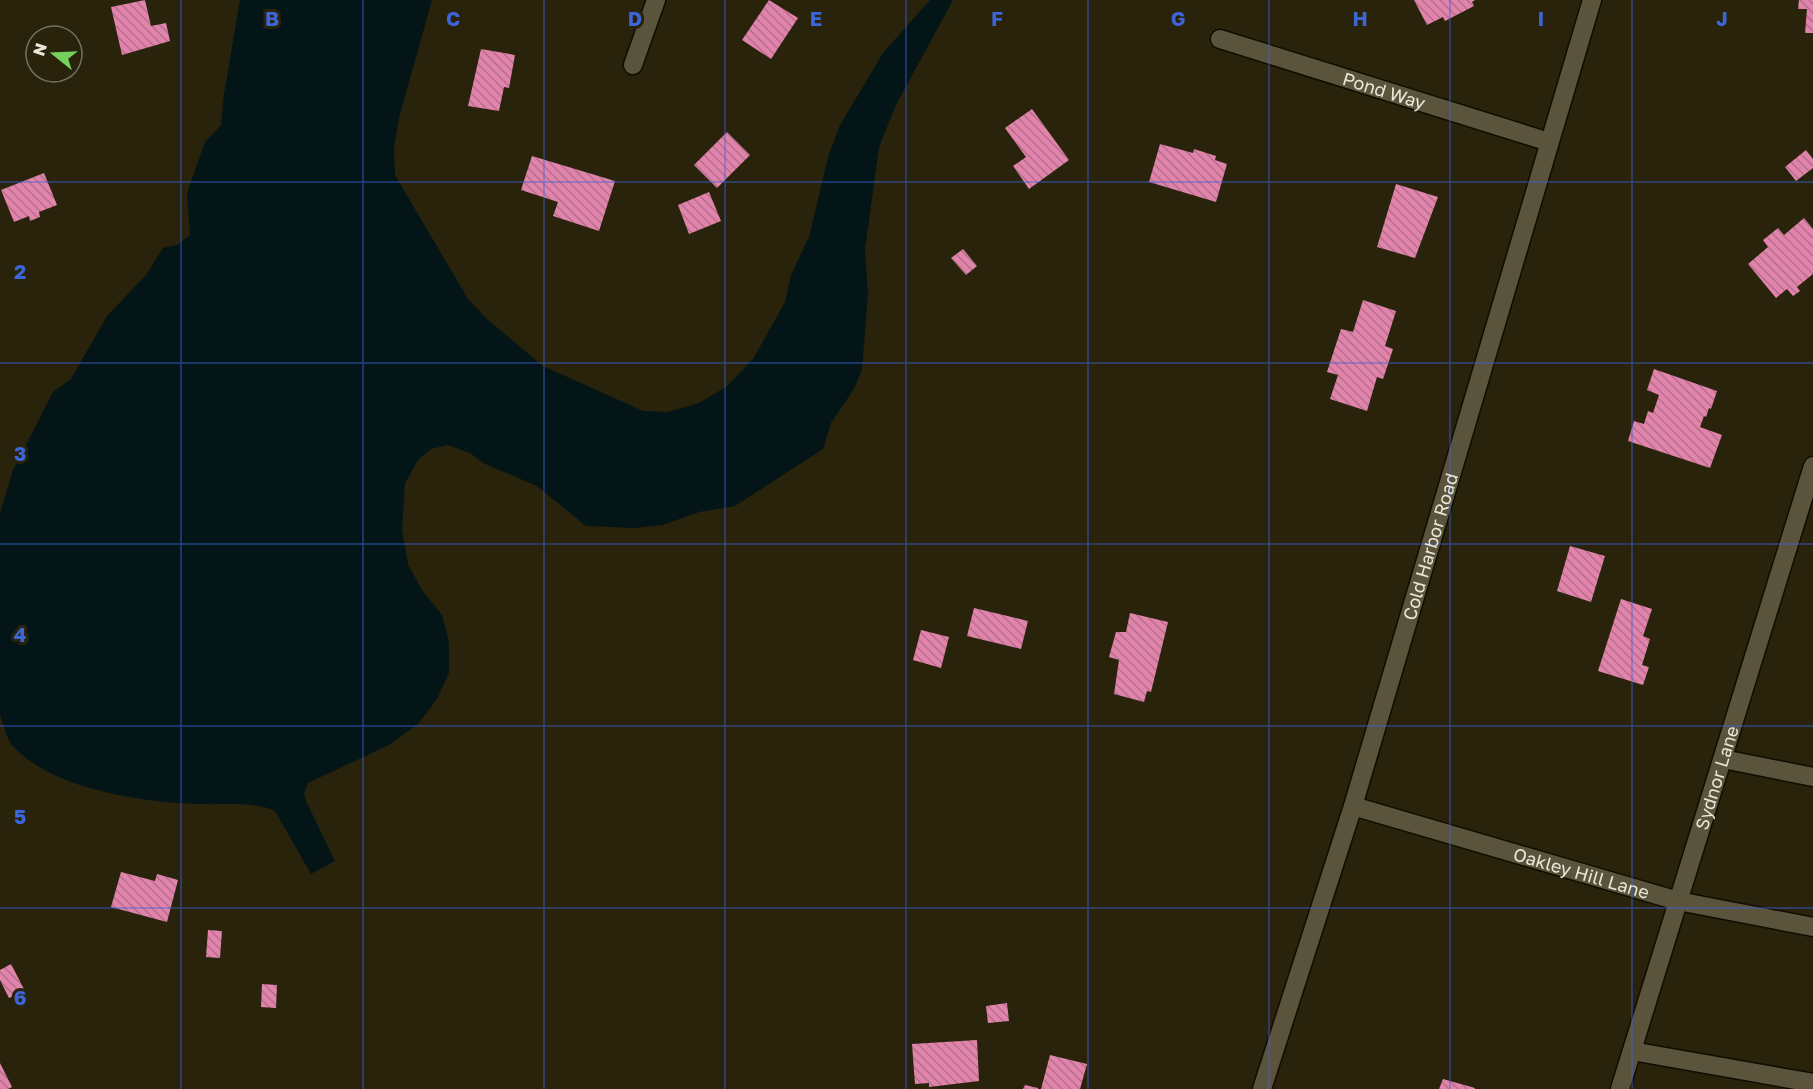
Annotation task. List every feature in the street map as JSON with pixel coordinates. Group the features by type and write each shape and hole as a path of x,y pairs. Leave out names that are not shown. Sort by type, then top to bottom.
{"street":[{"path":"633,65 656,0"},
{"name":"Cold Harbor Road","path":"1262,1089 1353,806 1592,0"},
{"name":"Pond Way","path":"1220,39 1550,142"},
{"name":"Sydnor Lane","path":"1620,1089 1813,466"},
{"path":"1723,759 1813,777"},
{"name":"Oakley Hill Lane","path":"1353,806 1678,901 1813,927"},
{"path":"1632,1051 1813,1083"}],"shaded area":[{"path":"240,0 432,0 399,118 394,148 395,175 468,299 487,319 543,366 643,411 668,412 699,403 726,387 753,359 785,302 791,275 809,237 828,157 840,125 883,53 930,0 953,0 896,105 879,147 865,250 868,294 862,370 854,389 831,423 823,449 735,506 699,512 663,525 634,528 586,526 537,486 483,463 470,453 448,445 431,449 418,460 405,483 402,530 408,564 422,590 442,615 449,642 449,673 437,699 419,723 389,745 308,783 304,793 306,801 335,861 311,874 275,811 248,805 154,801 127,797 75,783 29,760 12,745 0,715 0,513 13,470 53,392 71,379 107,316 146,275 163,248 177,245 190,235 187,193 205,142 221,125"}],"building":[{"path":"145,0 151,26 166,23 170,41 122,55 111,7"},
{"path":"769,0 798,18 771,59 742,40"},
{"path":"1414,0 1475,0 1472,2 1474,6 1445,21 1443,17 1427,25"},
{"path":"1799,0 1813,0 1813,33 1805,33 1807,9 1798,9"},
{"path":"481,49 515,55 509,88 504,87 499,111 468,106"},
{"path":"1032,109 1069,160 1029,189 1013,166 1026,157 1005,128"},
{"path":"727,132 750,155 717,188 694,165"},
{"path":"1160,144 1193,153 1194,149 1216,156 1215,160 1227,164 1216,202 1149,182"},
{"path":"1806,150 1813,159 1813,168 1796,181 1785,167"},
{"path":"532,156 615,181 599,231 553,216 558,202 521,190"},
{"path":"44,173 57,205 39,212 40,217 30,221 29,216 14,222 1,190"},
{"path":"1396,184 1438,197 1415,258 1377,247"},
{"path":"709,192 721,221 689,234 678,205"},
{"path":"1804,218 1813,229 1813,274 1797,287 1800,291 1793,296 1787,289 1776,298 1748,264 1768,247 1763,240 1778,228 1784,235"},
{"path":"963,249 977,266 966,275 951,258"},
{"path":"1363,300 1396,311 1385,346 1393,349 1383,379 1377,377 1367,411 1330,399 1338,375 1327,372 1341,329 1353,332"},
{"path":"1654,369 1717,391 1711,409 1709,408 1706,417 1704,416 1700,427 1722,435 1710,468 1628,441 1634,421 1644,424 1648,411 1653,413 1659,395 1647,390"},
{"path":"1570,546 1605,556 1591,602 1557,591"},
{"path":"1621,599 1652,609 1643,636 1650,639 1642,665 1649,667 1643,685 1598,671"},
{"path":"974,608 1028,621 1021,649 967,636"},
{"path":"1130,613 1168,622 1151,692 1147,691 1144,702 1114,694 1119,660 1109,657 1116,632 1126,632"},
{"path":"921,630 949,637 941,668 913,660"},
{"path":"121,872 155,881 157,874 178,880 167,922 111,907"},
{"path":"208,930 222,931 220,958 206,957"},
{"path":"11,964 25,991 9,998 0,980 0,970"},
{"path":"262,984 277,985 276,1008 261,1007"},
{"path":"1007,1003 1009,1021 988,1023 986,1006"},
{"path":"977,1040 979,1081 929,1087 929,1083 915,1084 912,1044"},
{"path":"1050,1055 1087,1064 1080,1089 1041,1089"},
{"path":"0,1063 12,1087 8,1089 0,1089"},
{"path":"1443,1079 1475,1088 1475,1089 1439,1089"},
{"path":"1025,1085 1038,1088 1038,1089 1023,1089"}]}
